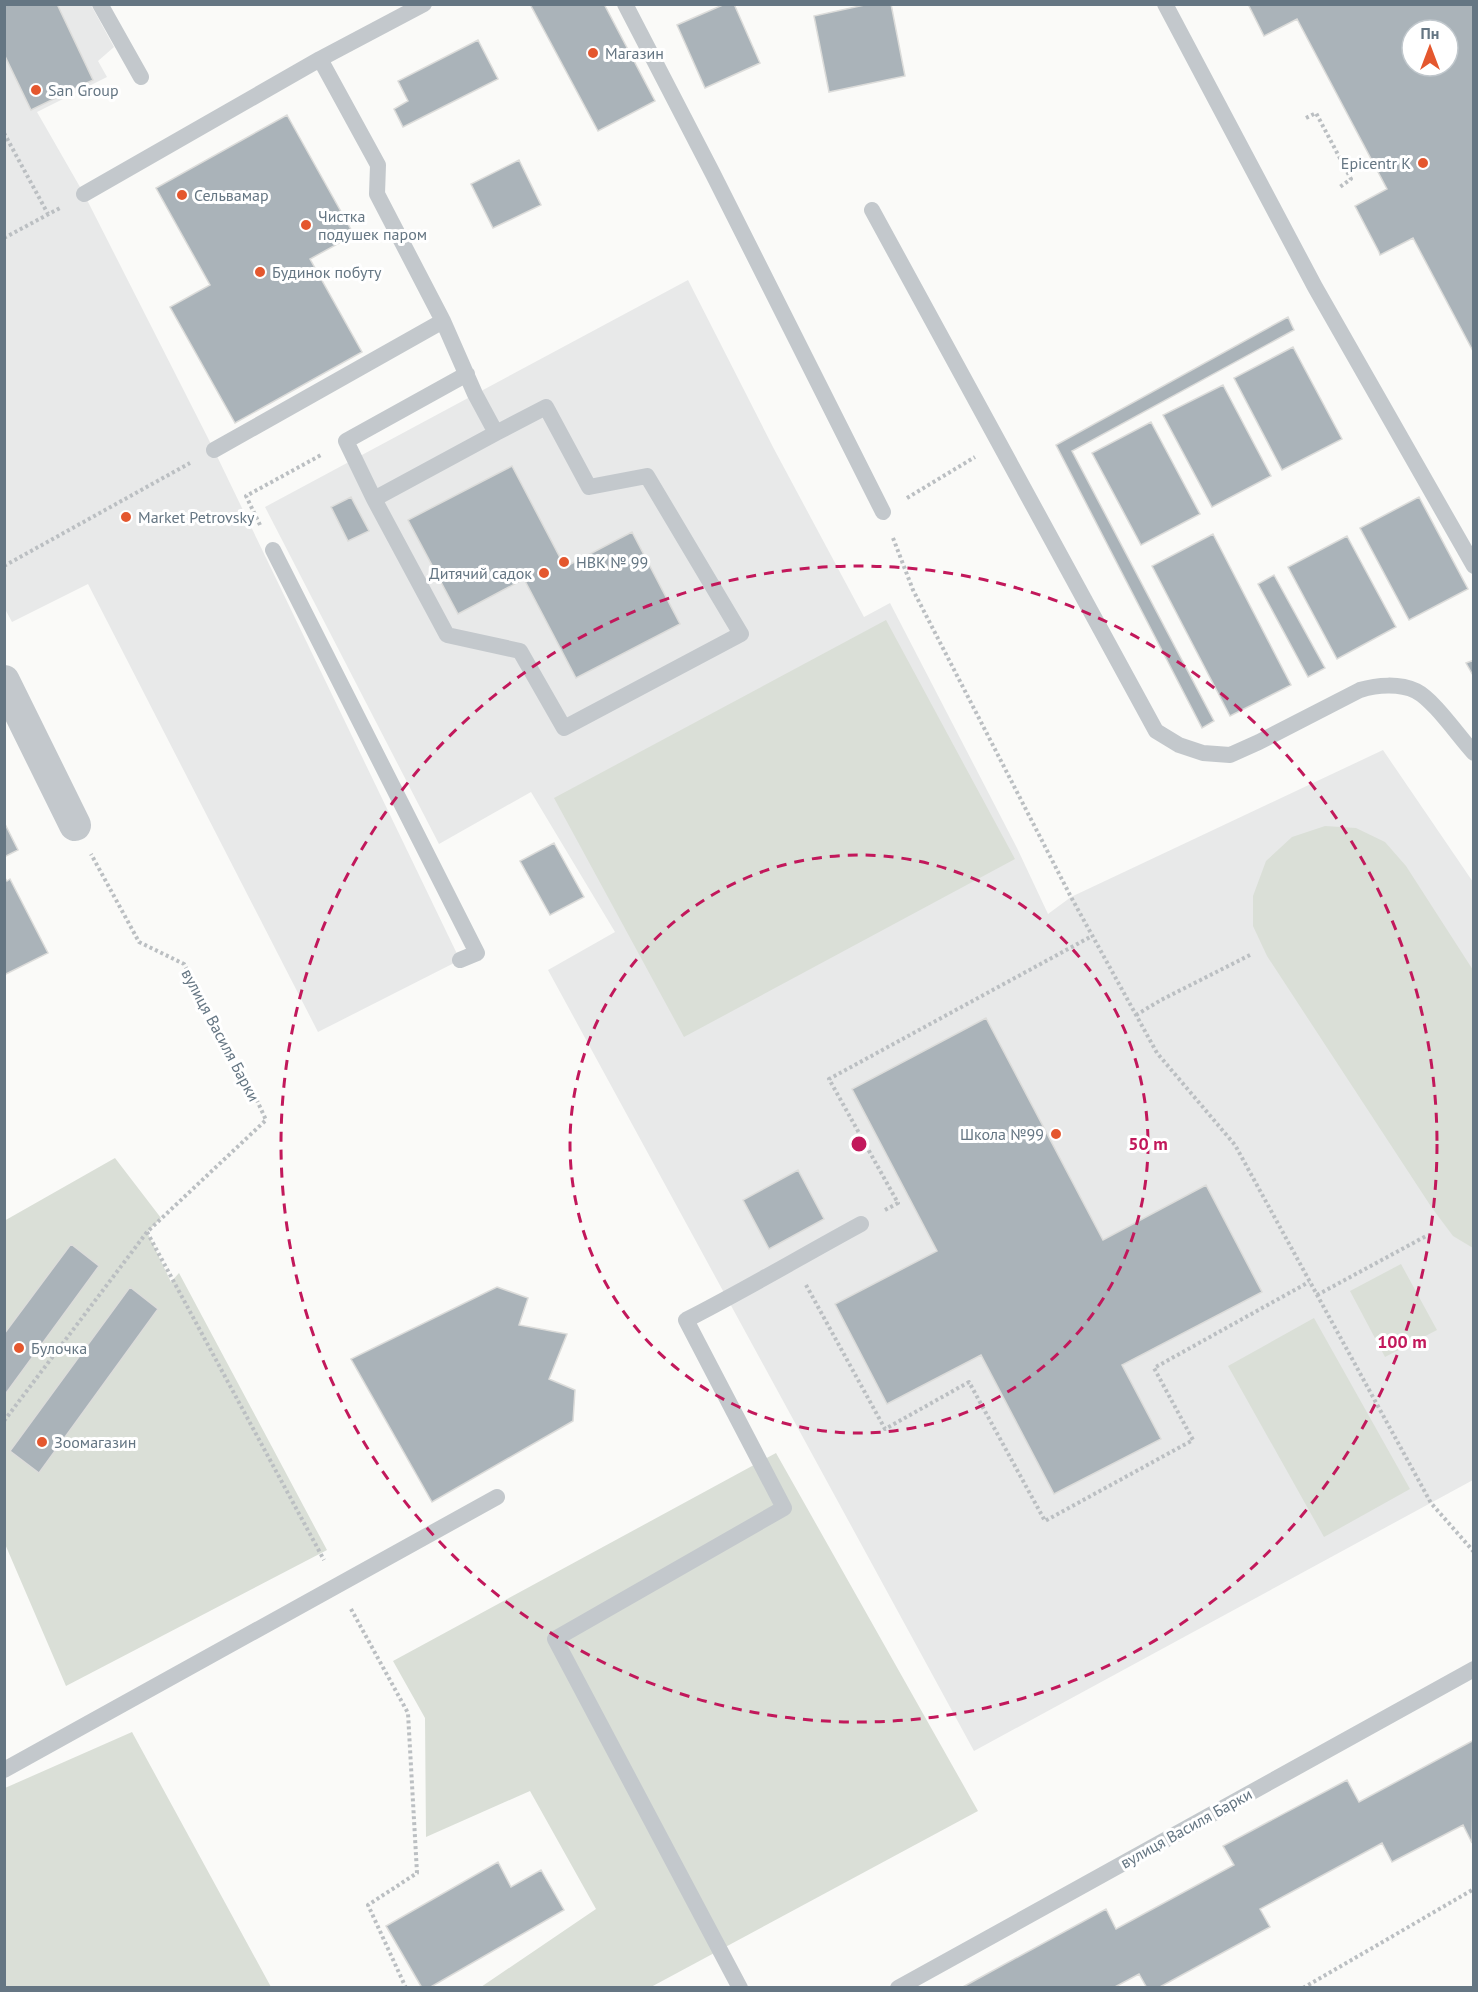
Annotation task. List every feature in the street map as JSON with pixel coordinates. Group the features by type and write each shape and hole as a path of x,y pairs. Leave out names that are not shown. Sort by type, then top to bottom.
{"street":[{"path":"4,681 75,825"}],"lane":[{"path":"100,4 141,77"},
{"path":"84,194 320,59 424,4"},
{"path":"625,4 883,512"},
{"path":"1165,4 1315,287 1473,566"},
{"path":"320,59 378,165 377,194 443,321 496,433"},
{"path":"872,210 1156,731 1179,745 1203,753 1230,755 1360,690 1376,685 1415,690 1430,701 1473,753"},
{"path":"214,450 443,321"},
{"path":"374,499 546,407 589,487 647,476 741,634 564,728 520,651 447,635 374,499 346,441 467,374"},
{"path":"273,550 477,953 460,960"},
{"path":"740,1988 555,1640 784,1508 686,1320 861,1224"},
{"path":"4,1770 497,1497"},
{"name":"вулиця Василя Барки","path":"898,1988 1473,1669"}],"path":[{"path":"1306,118 1316,113 1351,179 1340,187"},
{"path":"4,133 48,214"},
{"path":"4,238 84,194"},
{"path":"273,550 246,496 346,441"},
{"path":"4,566 214,450"},
{"path":"953,469 883,512 913,590 1092,936 1157,1053 1234,1145 1431,1503 1473,1552"},
{"name":"вулиця Василя Барки","path":"4,1421 147,1232 266,1120 247,1078 184,963 139,942 75,825"},
{"path":"861,1224 898,1203 829,1079 1092,936"},
{"path":"1136,1015 1250,955"},
{"path":"147,1232 408,1713 417,1873 368,1905 405,1988"},
{"path":"1317,1295 1428,1235"},
{"path":"792,1261 885,1429 969,1382 1045,1521 1193,1440 1154,1368 1309,1282"},
{"path":"1303,1988 1473,1889"}],"shaded area":[{"name":"Market Petrovsky","path":"4,5 91,5 114,47 98,61 107,77 37,112 84,194 214,450 460,960 318,1032 88,584 12,622 5,609"},
{"name":"Школа №99","path":"688,280 774,449 864,617 890,603 1017,848 1048,914 1071,897 1383,750 1473,882 1473,1480 974,1751 548,970 615,932 531,792 439,844 265,507"},
{"path":"886,620 1015,859 684,1037 554,798"},
{"path":"1325,826 1356,828 1385,842 1406,866 1473,970 1473,1248 1453,1236 1432,1208 1267,956 1253,926 1253,896 1266,861 1292,837"},
{"path":"115,1158 161,1218 147,1232 171,1282 179,1273 327,1550 66,1686 5,1544 4,1221"},
{"path":"1401,1264 1437,1330 1385,1357 1350,1291"},
{"path":"1314,1318 1410,1489 1324,1537 1228,1366"},
{"path":"776,1453 978,1811 651,1987 481,1987 596,1909 530,1791 426,1837 425,1718 393,1661"},
{"path":"132,1732 271,1987 5,1987 5,1788"}],"building":[{"path":"4,4 57,4 93,80 31,110 4,54"},
{"name":"Магазин","path":"530,4 604,4 655,101 598,131"},
{"path":"725,4 734,4 760,63 705,88 677,25"},
{"path":"869,4 891,4 905,76 829,92 814,16"},
{"name":"Epicentr K","path":"1248,4 1474,4 1474,353 1413,238 1380,255 1355,206 1387,189 1297,19 1264,36"},
{"path":"478,40 498,79 403,127 394,109 408,101 398,81"},
{"name":"Будинок побуту","path":"287,115 354,235 310,259 362,352 235,423 170,307 210,285 156,188"},
{"path":"519,160 541,205 493,228 471,184"},
{"path":"1288,317 1294,330 1072,451 1214,721 1202,728 1056,445"},
{"path":"1293,347 1342,439 1282,470 1234,378"},
{"path":"1223,385 1271,476 1212,507 1163,415"},
{"path":"1151,422 1200,514 1141,545 1092,453"},
{"name":"Дитячий садок","path":"512,466 565,567 632,532 680,624 576,678 524,579 458,614 408,520"},
{"path":"351,497 369,531 348,541 331,507"},
{"path":"1419,497 1468,589 1409,620 1360,528"},
{"path":"1213,534 1291,685 1230,716 1152,566"},
{"path":"1347,536 1396,627 1337,659 1288,567"},
{"path":"1274,575 1325,668 1308,677 1258,584"},
{"path":"1474,660 1474,677 1466,663"},
{"path":"4,822 18,850 4,857"},
{"path":"554,843 584,897 550,915 520,861"},
{"path":"4,877 7,881 10,879 48,953 4,975"},
{"path":"986,1018 1103,1240 1206,1185 1262,1292 1122,1365 1161,1439 1054,1494 981,1355 887,1404 835,1304 937,1251 852,1089"},
{"path":"798,1170 824,1219 769,1249 743,1200"},
{"path":"71,1244 99,1266 4,1396 4,1334"},
{"path":"130,1287 158,1309 39,1473 10,1451"},
{"path":"497,1287 528,1298 519,1325 567,1334 549,1379 575,1390 573,1421 432,1502 351,1359"},
{"path":"1474,1740 1472,1843 1463,1825 1392,1862 1382,1843 1260,1909 1270,1927 1158,1988 1147,1988 1139,1974 1113,1988 961,1988 1106,1909 1116,1929 1234,1865 1223,1846 1347,1780 1359,1802"},
{"path":"498,1862 511,1887 541,1870 564,1910 429,1988 422,1988 386,1926"}],"place":[{"name":"Магазин","path":"593,53"},
{"name":"San Group","path":"36,90"},
{"name":"Epicentr K","path":"1423,163"},
{"name":"Сельвамар","path":"182,195"},
{"name":"Чистка подушек паром","path":"306,225"},
{"name":"Будинок побуту","path":"260,272"},
{"name":"Market Petrovsky","path":"126,517"},
{"name":"НВК № 99","path":"564,562"},
{"name":"Дитячий садок","path":"544,573"},
{"name":"Школа №99","path":"1056,1134"},
{"name":"Булочка","path":"19,1348"},
{"name":"Зоомагазин","path":"42,1442"}]}
